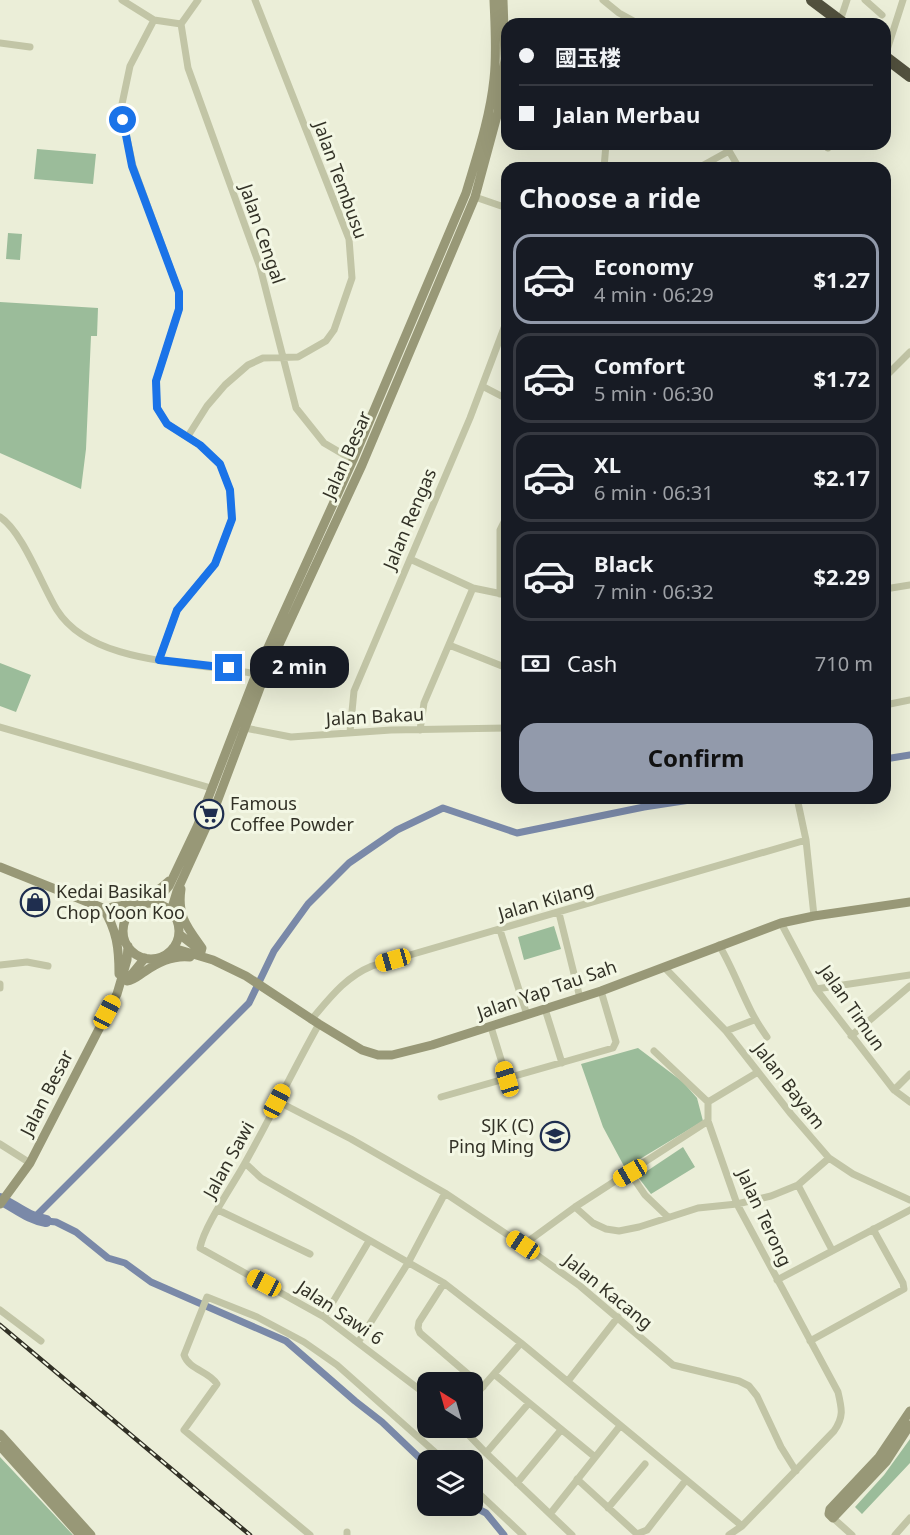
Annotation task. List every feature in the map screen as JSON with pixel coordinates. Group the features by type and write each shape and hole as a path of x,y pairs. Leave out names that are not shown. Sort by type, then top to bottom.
{"highway":[{"path":"812,0 835,18"},
{"path":"824,0 837,18"},
{"path":"891,55 910,68"},
{"path":"891,57 910,76"}],"main road":[{"name":"Jalan Besar","path":"171,911 179,876 256,674 353,460 469,182 494,81 496,50 494,0"},
{"name":"Jalan Besar","path":"503,0 505,18"},
{"name":"Jalan Besar","path":"155,903 179,876 214,810 264,677 364,460 475,197 493,138 501,101"},
{"path":"0,867 104,909 129,914"},
{"path":"104,909 122,907 144,898 179,876"},
{"path":"104,909 115,931 120,957 119,975 124,980 134,980 161,962 180,956 200,954 202,948 188,930 182,916 179,876"},
{"path":"104,909 124,927 129,914 141,905 155,903 171,911 179,926 179,934 173,948 160,957 145,958 128,946"},
{"name":"Jalan Yap Tau Sah","path":"173,948 200,954 246,976 362,1050 378,1055 392,1055 491,1027 601,991 781,923 814,916 910,903"},
{"name":"Jalan Besar","path":"124,927 128,946 124,980"},
{"name":"Jalan Yap Tau Sah","path":"179,934 200,954"},
{"name":"Jalan Besar","path":"0,1204 30,1163 124,980 145,958"},
{"path":"910,1411 879,1457 830,1509 833,1518 886,1462 910,1425"},
{"path":"0,1434 91,1535"},
{"path":"0,1446 80,1535"}],"street":[{"path":"122,0 154,20 181,24 198,0"},
{"name":"Jalan Tembusu","path":"188,436 207,406 225,385 248,365 263,358 298,357 326,341 334,330 352,278 349,239 255,0"},
{"path":"603,0 622,18"},
{"path":"839,18 847,0"},
{"path":"865,0 882,15"},
{"path":"891,37 903,0"},
{"path":"154,20 130,66 122,104 132,166 179,292 179,309 156,381 157,408 167,424 200,445 220,464 230,490 232,519 215,564 177,610 159,660"},
{"name":"Jalan Cengal","path":"181,24 188,68 260,267 296,408 324,443 353,460"},
{"path":"0,43 30,47"},
{"path":"709,162 729,151 735,162"},
{"path":"475,197 501,206"},
{"name":"Jalan Rengas","path":"350,732 354,691 501,336"},
{"path":"891,371 910,352"},
{"path":"482,386 501,396"},
{"path":"0,517 5,520 21,542 59,612 79,632 104,647 159,660 229,668 256,674"},
{"path":"501,528 501,546"},
{"path":"410,559 473,588 501,594"},
{"path":"891,588 910,585"},
{"path":"420,730 424,703 473,588"},
{"path":"449,645 501,666"},
{"path":"891,704 910,700"},
{"path":"0,727 211,788"},
{"name":"Jalan Bakau","path":"245,728 291,737 350,732 501,728"},
{"path":"798,804 806,840 814,916"},
{"name":"Jalan Kilang","path":"315,1022 339,987 361,971 806,840"},
{"path":"559,913 580,998"},
{"name":"Jalan Timun","path":"781,923 816,989 850,1036 894,1090 910,1102"},
{"path":"500,930 527,1015"},
{"path":"719,945 731,965 754,1020 767,1037"},
{"path":"0,965 27,962 48,966"},
{"name":"Jalan Bayam","path":"664,967 726,1030 791,1114 829,1158 853,1174 910,1200"},
{"path":"816,989 910,975"},
{"path":"850,1036 910,986"},
{"path":"441,1097 562,1063 616,1045 601,991"},
{"path":"545,1009 562,1063"},
{"path":"726,1030 754,1020"},
{"name":"Jalan Sawi","path":"200,1246 277,1101 315,1022"},
{"path":"491,1027 507,1079"},
{"path":"654,1051 708,1102 758,1072"},
{"path":"894,1090 910,1074"},
{"name":"Jalan Kacang","path":"277,1101 351,1139 445,1193 580,1286 673,1365 739,1381 749,1386 757,1396 781,1447 796,1472"},
{"name":"Jalan Terong","path":"708,1102 708,1121 737,1204 838,1392 843,1411 840,1422 796,1472"},
{"path":"523,1245 575,1207 708,1121"},
{"path":"0,1144 30,1163"},
{"path":"575,1207 593,1223 606,1229 619,1231 698,1209 737,1204 771,1196 798,1185 829,1158"},
{"path":"245,1163 261,1178 444,1283 521,1342 742,1526"},
{"path":"630,1173 645,1195 668,1217"},
{"path":"798,1185 832,1250"},
{"path":"359,1341 408,1263 445,1193"},
{"path":"218,1210 310,1254"},
{"path":"777,1280 910,1210"},
{"path":"810,1341 903,1289 903,1283 873,1229"},
{"path":"324,1317 369,1241"},
{"name":"Jalan Sawi 6","path":"200,1246 201,1250 324,1317 359,1341 417,1387"},
{"path":"444,1283 419,1322 418,1328 420,1333 466,1372"},
{"path":"310,1535 184,1430 217,1384 212,1377 186,1362 184,1355 207,1297 257,1317 304,1342 337,1365 433,1450"},
{"path":"0,1310 41,1341"},
{"path":"568,1381 618,1317"},
{"path":"483,1387 521,1342"},
{"path":"494,1374 595,1457"},
{"path":"486,1453 529,1403"},
{"path":"550,1514 621,1426"},
{"path":"517,1483 561,1430"},
{"path":"472,1438 572,1535"},
{"path":"608,1508 645,1464"},
{"path":"729,1535 742,1526 796,1472"},
{"path":"577,1479 633,1531 643,1533 687,1480"},
{"path":"483,1497 523,1535"},
{"path":"833,1518 852,1535"},
{"path":"895,1535 910,1518"}],"green space":[{"path":"37,149 96,154 93,184 34,179"},
{"path":"8,233 22,234 20,260 6,259"},
{"path":"0,302 98,308 97,336 91,336 86,449 81,489 0,453"},
{"path":"0,663 31,675 16,712 0,706"},
{"path":"554,926 561,949 524,960 518,937"},
{"path":"638,1048 683,1082 697,1098 703,1121 625,1168 603,1127 581,1064"},
{"path":"683,1147 695,1167 651,1194 638,1177"},
{"path":"910,1439 910,1463 862,1514 855,1507 884,1475"},
{"path":"0,1457 73,1535 0,1535"}],"waterway":[{"path":"891,758 910,755"},
{"path":"34,1218 249,1003 274,951 308,904 349,863 397,830 443,808 517,833 664,804"},
{"path":"0,1199 28,1215 46,1221"},
{"path":"46,1221 56,1222 76,1232 108,1258 125,1263 151,1282 286,1341 382,1422 417,1455"},
{"path":"483,1512 504,1535"}],"railway":[{"path":"0,1325 250,1535"}],"place":[{"name":"Famous Coffee Powder","path":"209,814"},
{"name":"Kedai Basikal Chop Yoon Koo","path":"35,902"},
{"name":"SJK (C) Ping Ming","path":"555,1136"}],"route":[{"path":"123,120 132,166 179,292 179,309 156,381 157,408 167,424 200,445 220,464 230,490 232,519 215,564 177,610 159,660 229,668"}]}
